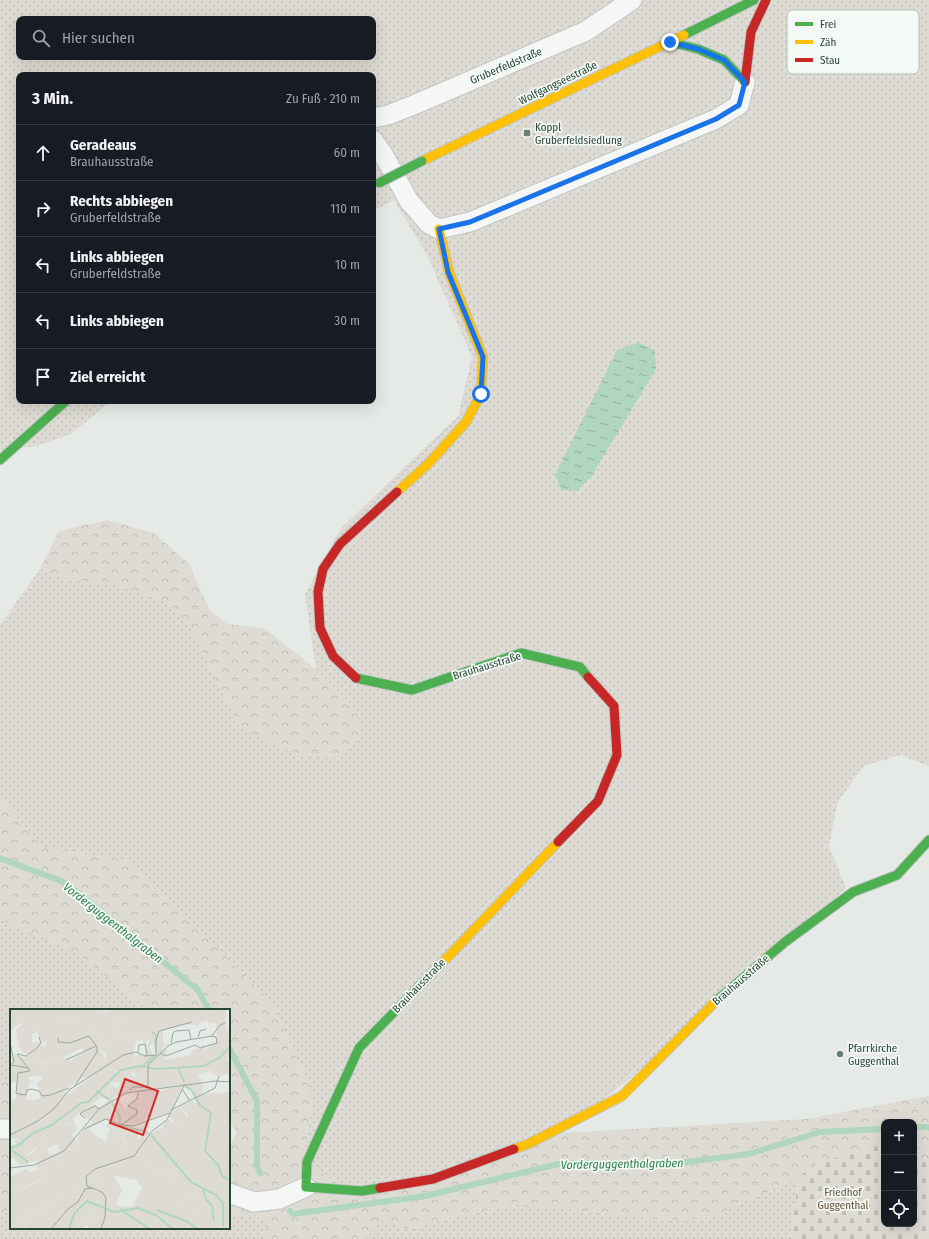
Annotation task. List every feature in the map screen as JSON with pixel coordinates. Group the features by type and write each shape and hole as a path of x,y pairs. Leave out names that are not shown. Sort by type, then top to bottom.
{"street":[{"name":"Gruberfeldstraße","path":"376,117 416,104 586,31 632,0"},
{"name":"Wolfgangseestraße","path":"376,185 422,161 754,0"},
{"path":"376,144 409,201 429,224 439,229 470,222 716,119 739,105 745,82 751,32 766,0"},
{"path":"670,42 698,49 724,60 745,82"},
{"name":"Brauhausstraße","path":"306,1187 307,1162 359,1048 598,800 617,754 614,706 580,667 521,653 412,690 355,678 333,656 320,628 318,592 323,569 340,544 429,463 466,422 481,394 483,357 448,272 439,229"},
{"path":"0,460 63,404"},
{"name":"Brauhausstraße","path":"230,1193 254,1202 279,1199 306,1187 362,1191 433,1179 528,1144 622,1096 720,997 785,942 853,892 897,876 929,840"}],"green space":[{"path":"0,0 929,0 929,766 900,755 864,766 838,801 829,846 846,888 628,1080 562,1133 365,1202 300,1158 312,1108 307,1079 271,1001 130,861 43,848 0,798 0,625 40,569 68,580 107,583 162,600 190,626 239,727 357,710 316,669 305,594 341,528 458,416 472,357 427,255 394,200 376,209 376,72 16,72 16,404 107,404 71,434 37,446 0,450"},
{"path":"107,520 154,533 189,564 209,609 227,624 264,628 316,669 357,710 359,737 339,758 299,756 239,727 190,626 162,600 107,583 68,580 40,569 59,531"},
{"path":"0,798 43,848 130,861 271,1001 307,1079 312,1108 300,1158 365,1202 562,1133 806,1119 929,1096 929,1161 917,1157 917,1119 881,1119 881,1145 818,1163 798,1178 709,1218 665,1220 521,1204 431,1222 410,1230 384,1219 365,1239 263,1239 270,1220 230,1214 230,1144 237,1132 230,1122 230,1009 147,1009 76,952 0,920"},
{"path":"0,920 76,952 147,1009 10,1009 10,1083 0,1081"},
{"path":"0,1081 10,1083 10,1205 0,1220"},
{"name":"Friedhof Guggenthal","path":"881,1145 881,1227 917,1227 917,1157 929,1161 929,1239 791,1239 798,1178 818,1163"},
{"path":"798,1178 791,1239 365,1239 384,1219 410,1230 431,1222 521,1204 665,1220 709,1218"},
{"path":"10,1205 10,1229 230,1229 230,1214 271,1220 263,1239 0,1239 0,1220"}],"water":[{"path":"639,342 655,351 656,369 591,477 577,491 561,490 555,475 617,350"}],"waterway":[{"name":"Vorderguggenthalgraben","path":"0,858 66,883 198,990 208,1009"},
{"name":"Vorderguggenthalgraben","path":"230,1050 257,1101 257,1166 260,1173"},
{"name":"Vorderguggenthalgraben","path":"917,1127 929,1128"},
{"name":"Vorderguggenthalgraben","path":"290,1211 293,1214 425,1196 563,1163 672,1164 749,1154 820,1132 881,1129"}],"traffic: fast":[{"path":"684,35 754,0"},
{"path":"670,42 698,49 724,60 745,82"},
{"path":"379,183 422,161"},
{"path":"0,460 63,404"},
{"path":"356,678 412,690 521,653 580,667 588,677"},
{"path":"716,1001 785,942 853,892 897,875 929,840"},
{"path":"380,1188 362,1191 306,1187 307,1162 359,1048 442,963"}],"traffic: slow":[{"path":"422,161 684,35"},
{"path":"397,492 429,463 466,422 481,394 483,357 449,272 439,229"},
{"path":"442,963 558,842"},
{"path":"514,1149 528,1144 622,1096 716,1001"}],"traffic: jam":[{"path":"745,82 751,32 766,0"},
{"path":"356,678 333,656 320,628 318,592 323,569 340,544 397,492"},
{"path":"558,842 598,801 617,755 614,706 588,677"},
{"path":"380,1188 433,1179 514,1149"}],"place":[{"name":"Koppl Gruberfeldsiedlung","path":"527,133"},
{"name":"Pfarrkirche Guggenthal","path":"840,1054"}],"route":[{"path":"481,394 483,357 459,295 448,272 439,229 470,222 716,119 739,105 745,82 724,60 698,49 670,42"}]}
